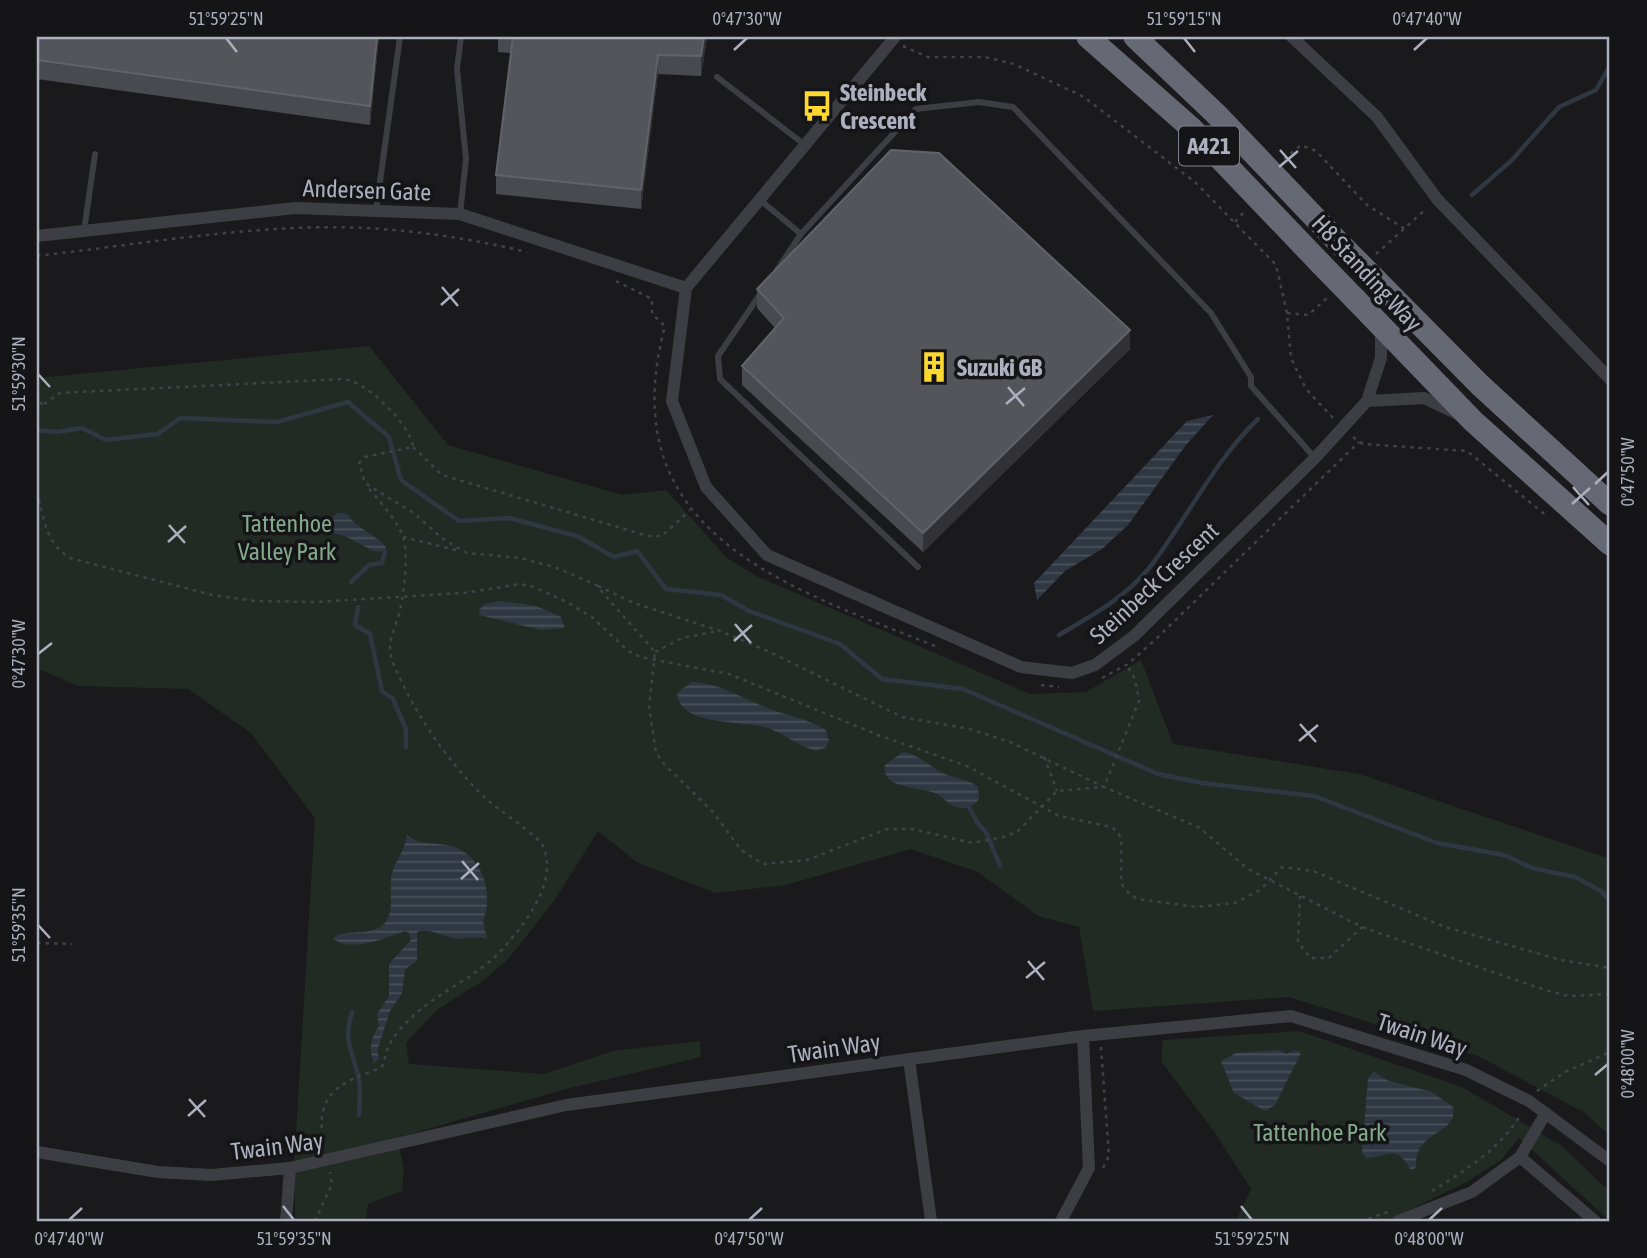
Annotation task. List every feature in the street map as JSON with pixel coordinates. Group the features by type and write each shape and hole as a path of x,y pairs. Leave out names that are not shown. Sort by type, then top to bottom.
{"highway":[{"name":"H8 Standing Way","path":"1088,37 1190,127 1473,421 1610,544"},
{"name":"H8 Standing Way","path":"1135,37 1216,114 1269,172 1480,385 1610,504"}],"street":[{"path":"686,288 895,37"},
{"path":"1292,37 1377,117 1437,199 1610,379"},
{"name":"Andersen Gate","path":"37,236 295,208 376,209 460,215 686,288"},
{"name":"Steinbeck Crescent","path":"686,288 672,401 706,487 767,555 1021,667 1072,673 1096,665 1134,636 1343,428 1367,401 1381,358 1381,328"},
{"path":"1367,401 1424,398 1473,421"},
{"name":"Twain Way","path":"37,1152 158,1172 211,1175 290,1168 566,1105 1083,1036 1292,1016 1466,1070 1529,1101 1610,1161"},
{"path":"1061,1221 1089,1168 1083,1036"},
{"path":"909,1059 931,1221"},
{"path":"1395,1216 1472,1192 1520,1157 1546,1113"},
{"path":"1520,1157 1595,1221"},
{"path":"286,1221 290,1168"}],"lane":[{"path":"376,209 400,37"},
{"path":"460,215 466,159 457,69 461,37"},
{"path":"717,77 806,146"},
{"path":"771,278 802,234 916,109 979,102 1013,107 1211,313 1251,377 1251,386 1315,458"},
{"path":"84,231 95,154"},
{"path":"760,200 802,234"},
{"path":"764,289 718,356 720,379 918,567"}],"path":[{"path":"895,37 910,51 928,57 985,57 1014,64 1084,97 1196,183 1276,265 1287,313 1291,358 1306,389 1343,428 1359,442 1467,452 1549,517"},
{"path":"1269,172 1301,145 1316,151 1367,205 1405,229"},
{"path":"37,256 298,228 353,228 466,237 530,253"},
{"path":"608,278 652,299 652,314 664,327 656,357 658,434 672,475 690,510 726,547 777,579 949,652"},
{"path":"37,410 60,393 352,380 404,425 412,436 413,447 442,475 648,536 662,536 690,510"},
{"path":"37,394 43,407"},
{"path":"1096,681 1127,665 1359,442"},
{"path":"350,1077 381,1068 388,1047 408,1020 427,1003 481,969 506,945 544,886 547,869 546,854 537,836 506,818 482,796 453,762 412,704 388,648 403,596 403,537 365,483 359,463 365,457 413,447"},
{"path":"365,483 415,514 443,539 467,553"},
{"path":"37,491 50,542 70,558 212,595 314,602 464,593 506,584 534,587 593,618 627,650 654,660 729,674 878,735 967,765 1059,816 1112,827 1119,834 1121,842 1121,882 1125,890 1138,899 1167,905 1216,906 1251,897 1282,867 1313,872 1445,927 1561,961 1610,968"},
{"path":"403,537 467,553 521,558 557,568 634,603 720,631 771,652 902,717 970,729 1010,741 1200,828 1248,869 1267,881 1362,927 1545,990 1592,997 1610,994"},
{"path":"596,585 655,652 649,708 656,752 662,762 713,812 741,850 763,864 807,860 887,829 913,828 972,843 992,839 1017,832 1057,791 1104,786"},
{"path":"655,652 682,638 720,631"},
{"path":"1104,786 1139,701 1138,689 1127,665"},
{"path":"1036,684 1066,686"},
{"path":"1044,757 1057,791"},
{"path":"1300,895 1298,942 1310,958 1329,958 1362,927"},
{"path":"37,943 72,944"},
{"path":"1426,1196 1489,1152 1513,1128 1541,1086 1610,1052"},
{"path":"1360,1221 1395,1216"}],"green space":[{"name":"Tattenhoe Valley Park","path":"369,346 448,445 623,495 666,490 727,558 756,576 1030,694 1086,692 1141,660 1173,744 1359,774 1610,859 1610,1136 1585,1113 1480,1057 1289,997 1093,1011 1079,927 1038,916 978,872 911,849 786,885 716,893 638,863 598,831 554,901 509,958 484,980 437,1010 406,1043 409,1064 544,1074 613,1051 700,1041 701,1057 562,1090 397,1138 404,1169 402,1191 368,1204 366,1221 295,1221 294,1167 315,818 251,733 188,689 77,686 37,668 37,378"},
{"name":"Tattenhoe Park","path":"1299,1031 1462,1087 1562,1146 1610,1192 1610,1221 1519,1138 1500,1161 1465,1183 1386,1221 1236,1221 1251,1189 1213,1130 1161,1061 1163,1040"}],"shaded area":[{"path":"1213,415 1186,445 1128,525 1102,549 1065,571 1037,600 1034,583 1187,421"},
{"path":"338,513 347,514 381,542 386,547 385,552 373,551 345,536 328,532 324,522"},
{"path":"500,601 536,606 561,617 565,628 541,630 480,615 479,610 484,604"},
{"path":"692,682 722,688 770,709 812,723 826,730 829,742 825,748 815,751 771,729 715,720 689,712 681,704 677,693"},
{"path":"903,752 914,755 943,773 974,784 978,787 979,799 971,806 960,808 930,791 895,783 885,773 885,765"},
{"path":"407,835 418,841 454,847 464,852 479,868 486,889 483,921 487,939 452,938 430,931 417,932 417,961 405,969 402,993 390,1011 377,1051 379,1059 374,1063 371,1044 379,1026 377,1014 389,996 389,964 411,940 409,933 405,931 358,944 339,943 333,938 376,929 388,919 391,878"},
{"path":"1280,1050 1286,1054 1295,1050 1301,1053 1275,1105 1265,1111 1234,1093 1221,1061 1236,1053"},
{"path":"1374,1072 1389,1081 1432,1092 1453,1107 1453,1116 1449,1123 1422,1146 1417,1155 1416,1168 1411,1170 1396,1154 1366,1158 1362,1153 1368,1078"}],"building":[{"path":"37,37 377,37 370,106 37,60"},
{"path":"513,37 704,37 701,56 658,55 641,190 496,175"},
{"name":"Suzuki GB","path":"891,150 939,153 1130,330 923,533 742,366 784,318 757,289"}],"waterway":[{"path":"1472,195 1512,160 1559,107 1596,90 1610,66"},
{"path":"37,430 55,432 82,428 106,440 158,434 180,418 277,422 348,402 389,437 401,480 459,521 509,518 577,536 614,557 637,551 666,589 721,595 749,611 840,644 882,679 963,689 1158,774 1202,783 1314,796 1437,843 1504,855 1532,868 1575,877 1601,891 1610,901"},
{"path":"1059,635 1108,605 1141,578 1214,472 1258,419"},
{"path":"351,582 369,565 382,563 385,552"},
{"path":"358,607 355,625 370,634 382,691 393,699 406,729 406,747"},
{"path":"969,807 987,834 1000,866"},
{"path":"352,1012 348,1036 359,1082 359,1115"}],"place":[{"name":"Steinbeck Crescent","path":"817,106"},
{"name":"Suzuki GB","path":"934,367"}]}
